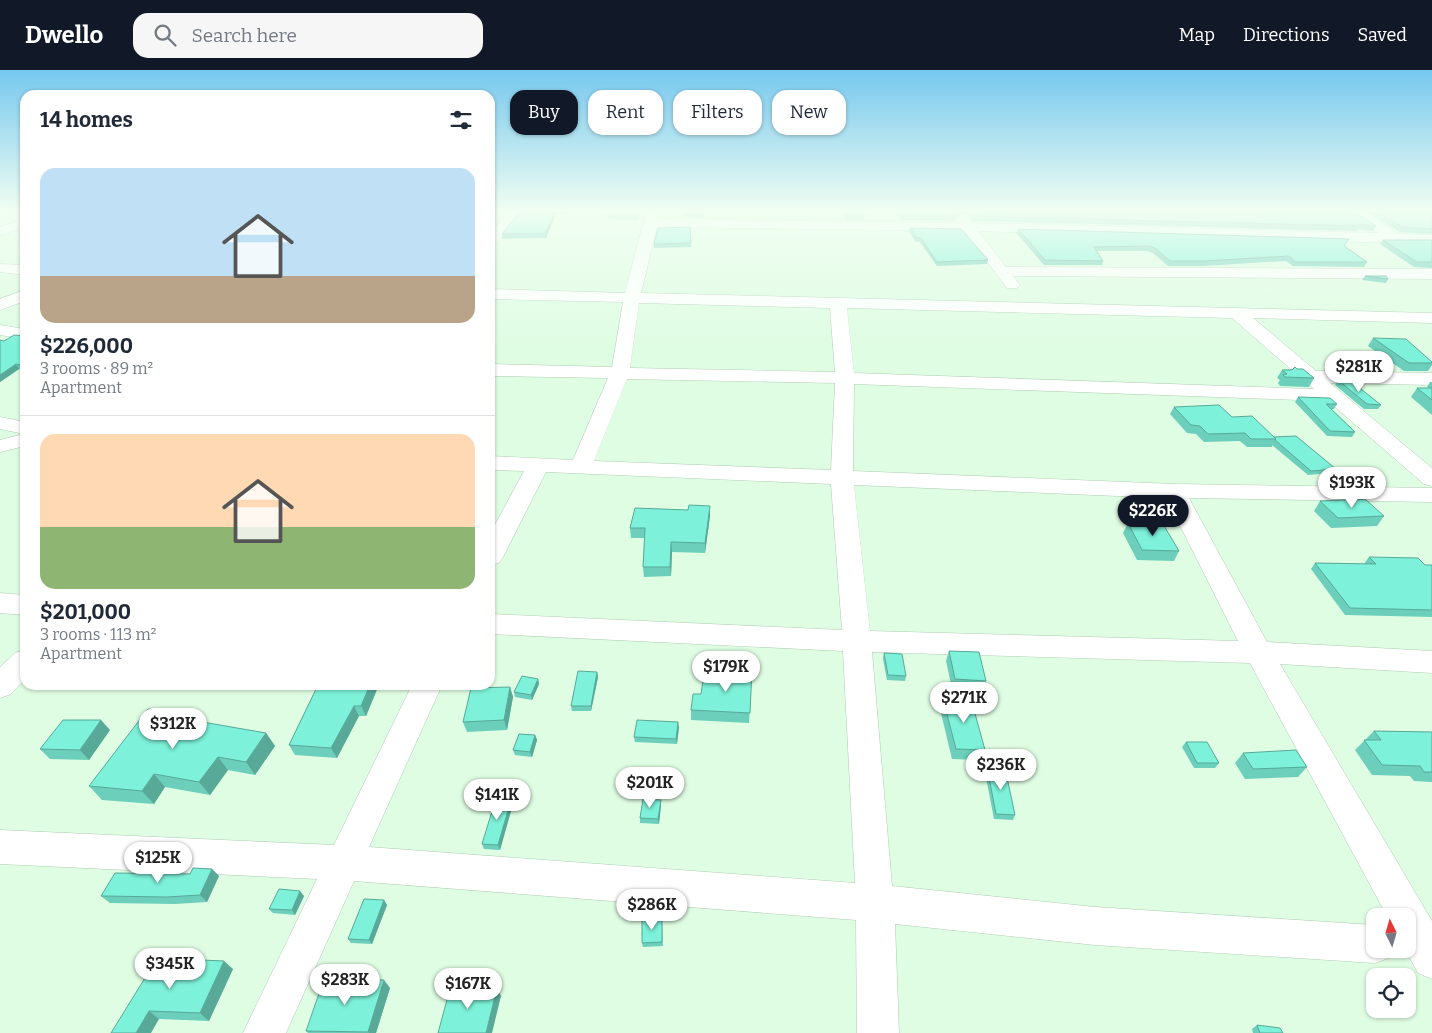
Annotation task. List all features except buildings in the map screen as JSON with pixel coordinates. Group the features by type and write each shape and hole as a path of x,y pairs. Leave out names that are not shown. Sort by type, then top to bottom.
{"street":[{"path":"581,466 620,373 632,298 642,257"},
{"path":"991,257 1031,308"},
{"path":"0,268 20,270"},
{"path":"1002,271 1432,274"},
{"path":"495,294 1432,318"},
{"path":"0,305 20,297"},
{"path":"838,303 845,378 842,478 857,641 875,902 878,1033"},
{"path":"1236,313 1332,395 1423,464 1432,479"},
{"path":"0,330 20,333"},
{"path":"495,370 845,378 1332,395"},
{"path":"1311,377 1432,380"},
{"path":"0,423 20,427"},
{"path":"0,446 20,441"},
{"path":"495,463 1174,491 1432,495"},
{"path":"495,547 538,465"},
{"path":"1174,491 1258,652 1424,950"},
{"path":"0,603 20,605"},
{"path":"495,624 857,641 1258,652 1432,662"},
{"path":"0,686 20,666"},
{"path":"264,1033 425,690"},
{"path":"0,847 344,863 875,902 1095,926 1366,943"}]}
